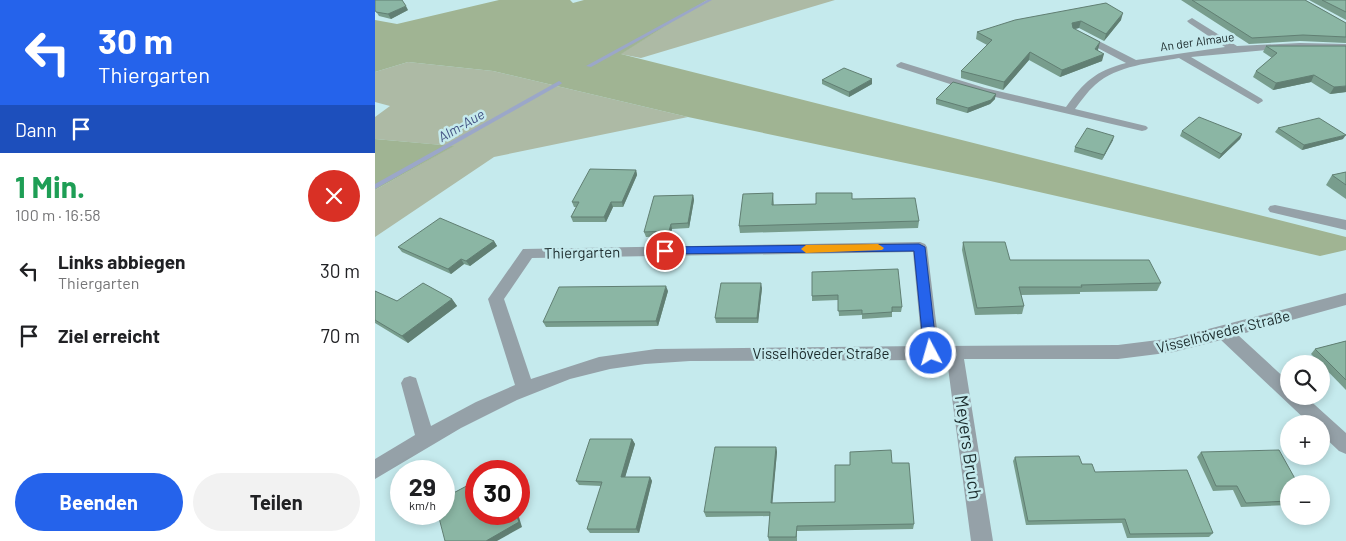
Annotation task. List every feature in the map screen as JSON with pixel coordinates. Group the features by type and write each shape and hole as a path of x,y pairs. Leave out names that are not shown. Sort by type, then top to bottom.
{"street":[{"path":"1192,21 1234,48"},
{"path":"1075,32 1136,64"},
{"name":"An der Almaue","path":"1069,110 1092,81 1116,70 1136,64 1181,55 1234,48 1302,45 1346,47"},
{"path":"1181,55 1257,100"},
{"path":"901,66 982,91 1142,128"},
{"path":"1275,209 1346,225"},
{"name":"Thiergarten","path":"525,388 496,299 528,252 919,247 931,353"},
{"name":"Visselhöveder Straße","path":"375,470 425,438 479,409 525,388 599,364 643,356 690,354 1118,352 1174,345 1225,333 1346,299"},
{"path":"1225,333 1280,385"},
{"name":"Meyers Bruch","path":"955,353 982,541"},
{"path":"410,383 425,438"},
{"path":"1302,405 1346,445"}],"green space":[{"path":"499,0 570,0 573,3 584,0 707,0 621,54 1346,237 1346,250 1320,256 986,180 688,117 493,71 408,62 375,72 375,20 397,24"},
{"path":"707,0 835,0 641,58 620,54"},
{"path":"408,62 493,71 688,117 494,157 375,237 375,190 453,146 375,139 375,117 390,106 375,102 375,72"},
{"path":"375,139 454,146 375,190"}],"building":[{"path":"375,0 402,0 406,6 388,14 376,12"},
{"path":"1192,0 1305,0 1346,23 1346,37 1303,35 1252,38"},
{"path":"1322,0 1346,0 1346,12"},
{"path":"1106,3 1123,13 1106,34 1081,21 1072,23 1073,28 1100,42 1095,49 1104,54 1062,70 1030,52 1004,82 961,71 992,40 977,32 1015,20"},
{"path":"1266,46 1346,46 1346,86 1334,87 1314,75 1276,83 1256,71 1277,53"},
{"path":"844,68 872,79 849,92 822,80"},
{"path":"953,82 996,94 991,100 968,108 936,99"},
{"path":"1199,117 1242,134 1221,154 1182,131"},
{"path":"1319,118 1346,135 1304,145 1278,128"},
{"path":"1087,128 1114,136 1104,155 1075,147"},
{"path":"590,169 636,170 622,202 611,202 604,217 571,217 579,202 572,202"},
{"path":"1346,172 1346,185 1332,175"},
{"path":"773,193 772,205 816,204 816,193 852,193 852,199 915,198 919,221 739,226 743,194"},
{"path":"693,195 688,223 671,224 669,231 644,232 654,196"},
{"path":"440,218 494,241 466,261 461,259 448,269 398,247"},
{"path":"963,242 1005,242 1010,260 1149,260 1161,283 1081,285 1082,287 1019,287 1024,306 977,308"},
{"path":"898,269 902,307 892,307 892,312 862,314 862,310 838,311 838,295 812,296 812,272"},
{"path":"423,283 452,299 402,336 375,320 375,291 397,301"},
{"path":"721,283 761,283 757,318 715,318"},
{"path":"666,286 656,321 543,322 559,287"},
{"path":"1346,341 1346,380 1330,364 1330,355 1321,355 1315,349"},
{"path":"590,439 632,439 621,477 650,477 636,529 587,529 602,482 576,481"},
{"path":"715,447 776,447 771,503 835,502 835,465 850,465 850,452 891,450 892,463 909,463 914,524 797,526 796,537 768,537 770,512 704,512"},
{"path":"1279,450 1280,465 1287,465 1293,475 1280,475 1280,501 1246,503 1237,486 1216,486 1201,452"},
{"path":"1079,456 1082,464 1092,464 1095,472 1187,470 1213,533 1130,534 1125,519 1028,521 1015,457"},
{"path":"465,487 465,525 514,525 486,541 445,541 441,525 455,525 455,492"}],"waterway":[{"name":"Alm-Aue","path":"589,66 710,0"},
{"name":"Alm-Aue","path":"375,187 559,83"}],"slow traffic":[{"path":"806,249 878,248"}],"route":[{"path":"665,251 919,247 931,353"}]}
